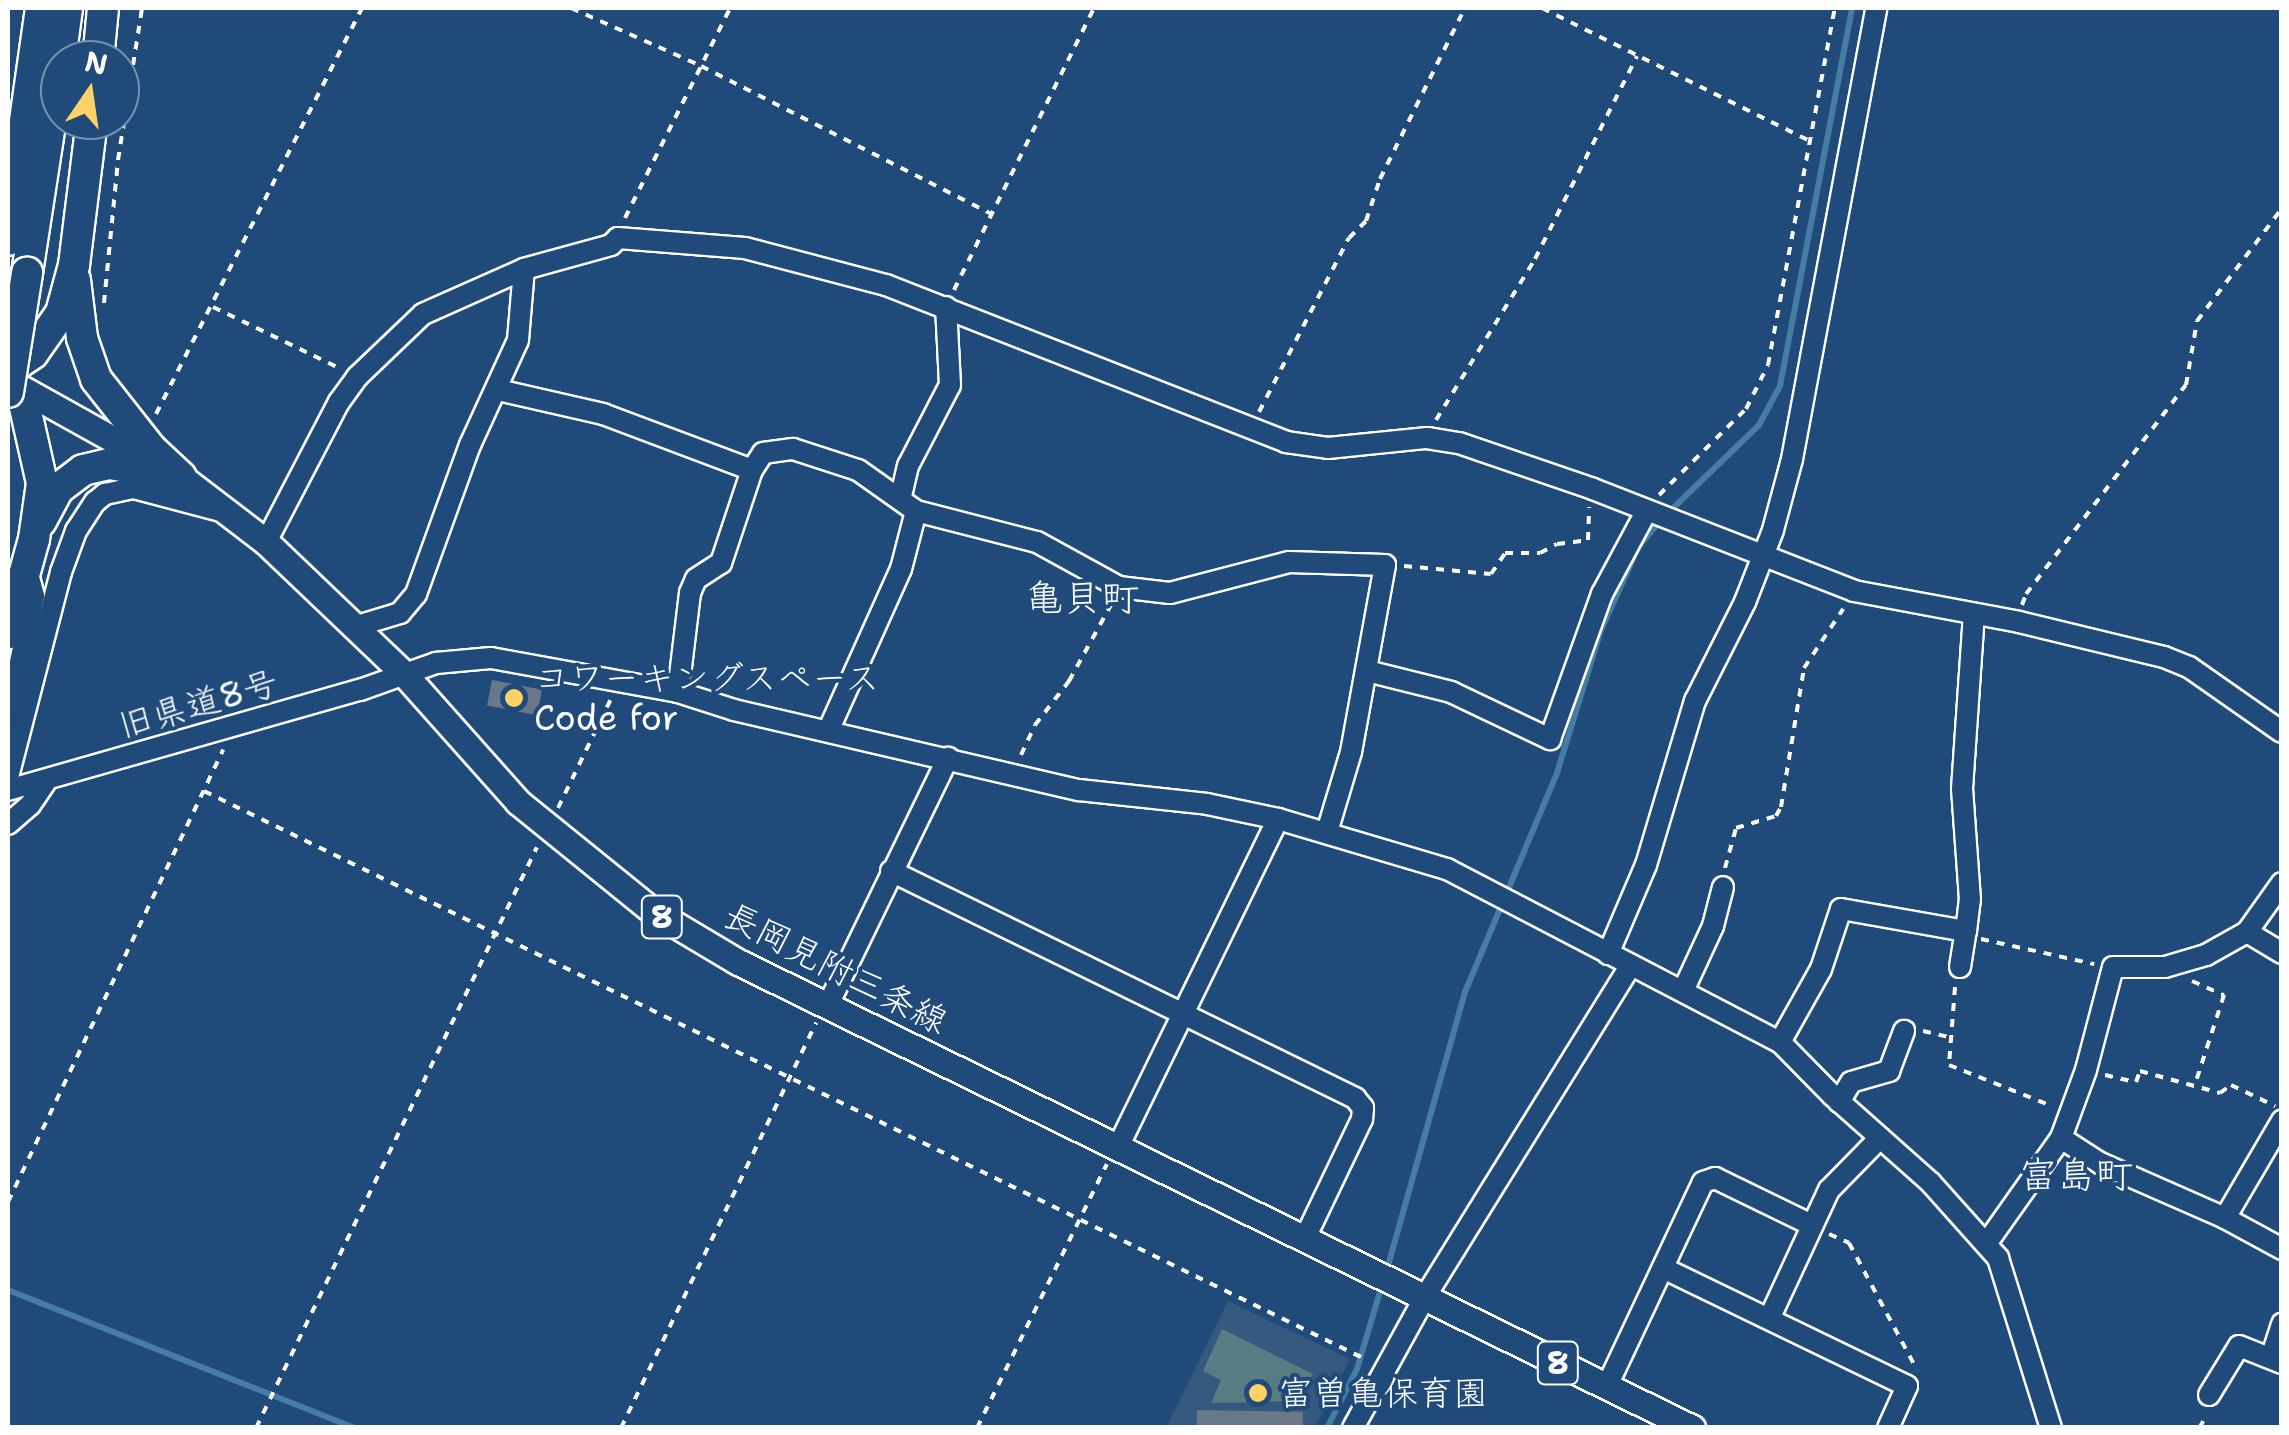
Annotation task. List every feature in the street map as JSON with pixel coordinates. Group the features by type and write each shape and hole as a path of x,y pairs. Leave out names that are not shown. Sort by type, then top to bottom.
{"highway":[{"path":"8,240 41,8"},
{"path":"63,40 67,8"},
{"path":"100,40 104,8"},
{"path":"8,392 47,140"},
{"path":"8,370 34,353 61,312 74,265 90,140"},
{"path":"74,265 82,338 96,379 150,449 181,477"},
{"path":"8,382 24,403 40,459 42,483 30,553 8,632"},
{"path":"30,553 58,489 83,470 124,465 181,477"}],"main road":[{"name":"長岡見附三条線","path":"8,382 181,477 266,542 405,675 546,828 654,912 738,962 1692,1428"}],"street":[{"path":"1608,954 1646,864 1695,701 1763,557 1792,459 1876,8"},
{"path":"266,542 324,426 357,377 423,314 524,268 610,245 618,238 780,255 946,307 1286,442 1328,448 1427,438 1484,450 1854,591 2139,649 2190,667 2282,732"},
{"path":"357,626 409,606 470,445 518,340 524,268"},
{"path":"829,728 901,569 908,466 950,385 946,307"},
{"path":"498,390 604,414 752,470"},
{"path":"678,692 690,593 696,580 721,563 752,470 764,453 793,448 858,470 908,504 1037,542 1119,587 1170,593 1289,562 1385,566 1351,752 1328,832"},
{"path":"8,777 61,572 76,530 94,502 105,494 134,488 232,515"},
{"path":"1368,671 1450,692 1550,739 1602,594 1647,510"},
{"path":"8,719 34,596 30,553"},
{"path":"1960,968 1970,900 1962,788 1974,614"},
{"name":"旧県道8号","path":"8,790 46,783 233,728 436,663 491,658 678,692 734,710 829,728 1079,790 1207,804 1278,818 1447,869 1780,1042 1839,1102 1931,1182 1998,1258 2051,1428"},
{"path":"825,1003 948,758"},
{"path":"8,824 46,783"},
{"path":"1118,1148 1278,818"},
{"path":"892,871 1356,1098 1363,1108 1362,1118 1305,1238"},
{"path":"1986,1244 2062,1138 2086,1070 2113,967 2165,967 2206,954 2247,932 2282,883"},
{"path":"1683,991 1713,926 1723,888"},
{"path":"1780,1042 1821,969 1841,909 1966,934"},
{"path":"2247,932 2282,953"},
{"path":"1352,1428 1424,1297 1630,966"},
{"path":"1839,1102 1852,1082 1889,1071 1904,1031"},
{"path":"2225,1218 2282,1121"},
{"path":"1770,1317 1829,1190 1880,1138"},
{"path":"2062,1138 2100,1164 2225,1218 2282,1250"},
{"path":"1606,1386 1704,1182 1715,1178 1812,1224"},
{"path":"1663,1268 1907,1386 1888,1428"},
{"path":"2209,1394 2239,1346 2276,1360 2282,1324"}],"path":[{"path":"104,319 104,284 118,160 142,8"},
{"path":"149,427 362,8"},
{"path":"570,8 701,66 990,214"},
{"path":"618,238 730,8"},
{"path":"946,307 1094,8"},
{"path":"1251,428 1349,238 1366,221 1380,179 1464,8"},
{"path":"1542,8 1810,141"},
{"path":"1647,510 1689,462 1746,409 1760,384 1835,8"},
{"path":"1427,438 1535,259 1637,56"},
{"path":"2019,622 2026,594 2186,385 2197,321 2282,208"},
{"path":"212,307 357,377"},
{"path":"1385,566 1491,574 1505,553 1540,553 1557,544 1588,540 1592,489"},
{"path":"1010,775 1035,726 1078,668 1119,587"},
{"path":"1723,888 1736,828 1776,816 1781,808 1804,668 1854,591"},
{"path":"256,1428 619,682"},
{"path":"8,1202 233,728"},
{"path":"204,792 1384,1369"},
{"path":"1966,934 2113,967"},
{"path":"2165,967 2224,995 2194,1084"},
{"path":"1960,968 1949,1065 2072,1113"},
{"path":"622,1428 825,1003"},
{"path":"1904,1031 1914,1028 1950,1037"},
{"path":"2086,1070 2136,1082 2140,1071 2220,1093 2232,1085 2282,1109"},
{"path":"977,1428 1118,1148"},
{"path":"1812,1224 1849,1244 1885,1305 1920,1376 1907,1386"}],"shaded area":[{"name":"富曽亀保育園","path":"1228,1301 1350,1359 1315,1427 1166,1428"}],"green space":[{"path":"1222,1329 1313,1374 1301,1401 1211,1403 1221,1380 1203,1371"}],"building":[{"name":"コワーキングスペース Code for","path":"492,680 542,690 537,715 487,706"},
{"path":"1197,1410 1303,1412 1303,1428 1197,1428"}],"waterway":[{"path":"1668,513 1759,425 1780,386 1852,8"},
{"path":"1386,1273 1465,992 1557,773 1601,630 1639,546 1659,522"},
{"path":"1327,1428 1357,1369 1382,1285"},
{"path":"8,1290 355,1428"}],"place":[{"name":"コワーキングスペース Code for","path":"514,698"},
{"name":"富曽亀保育園","path":"1258,1393"}],"district":[{"name":"亀貝町","path":"1082,598"},
{"name":"富島町","path":"2076,1175"}]}
